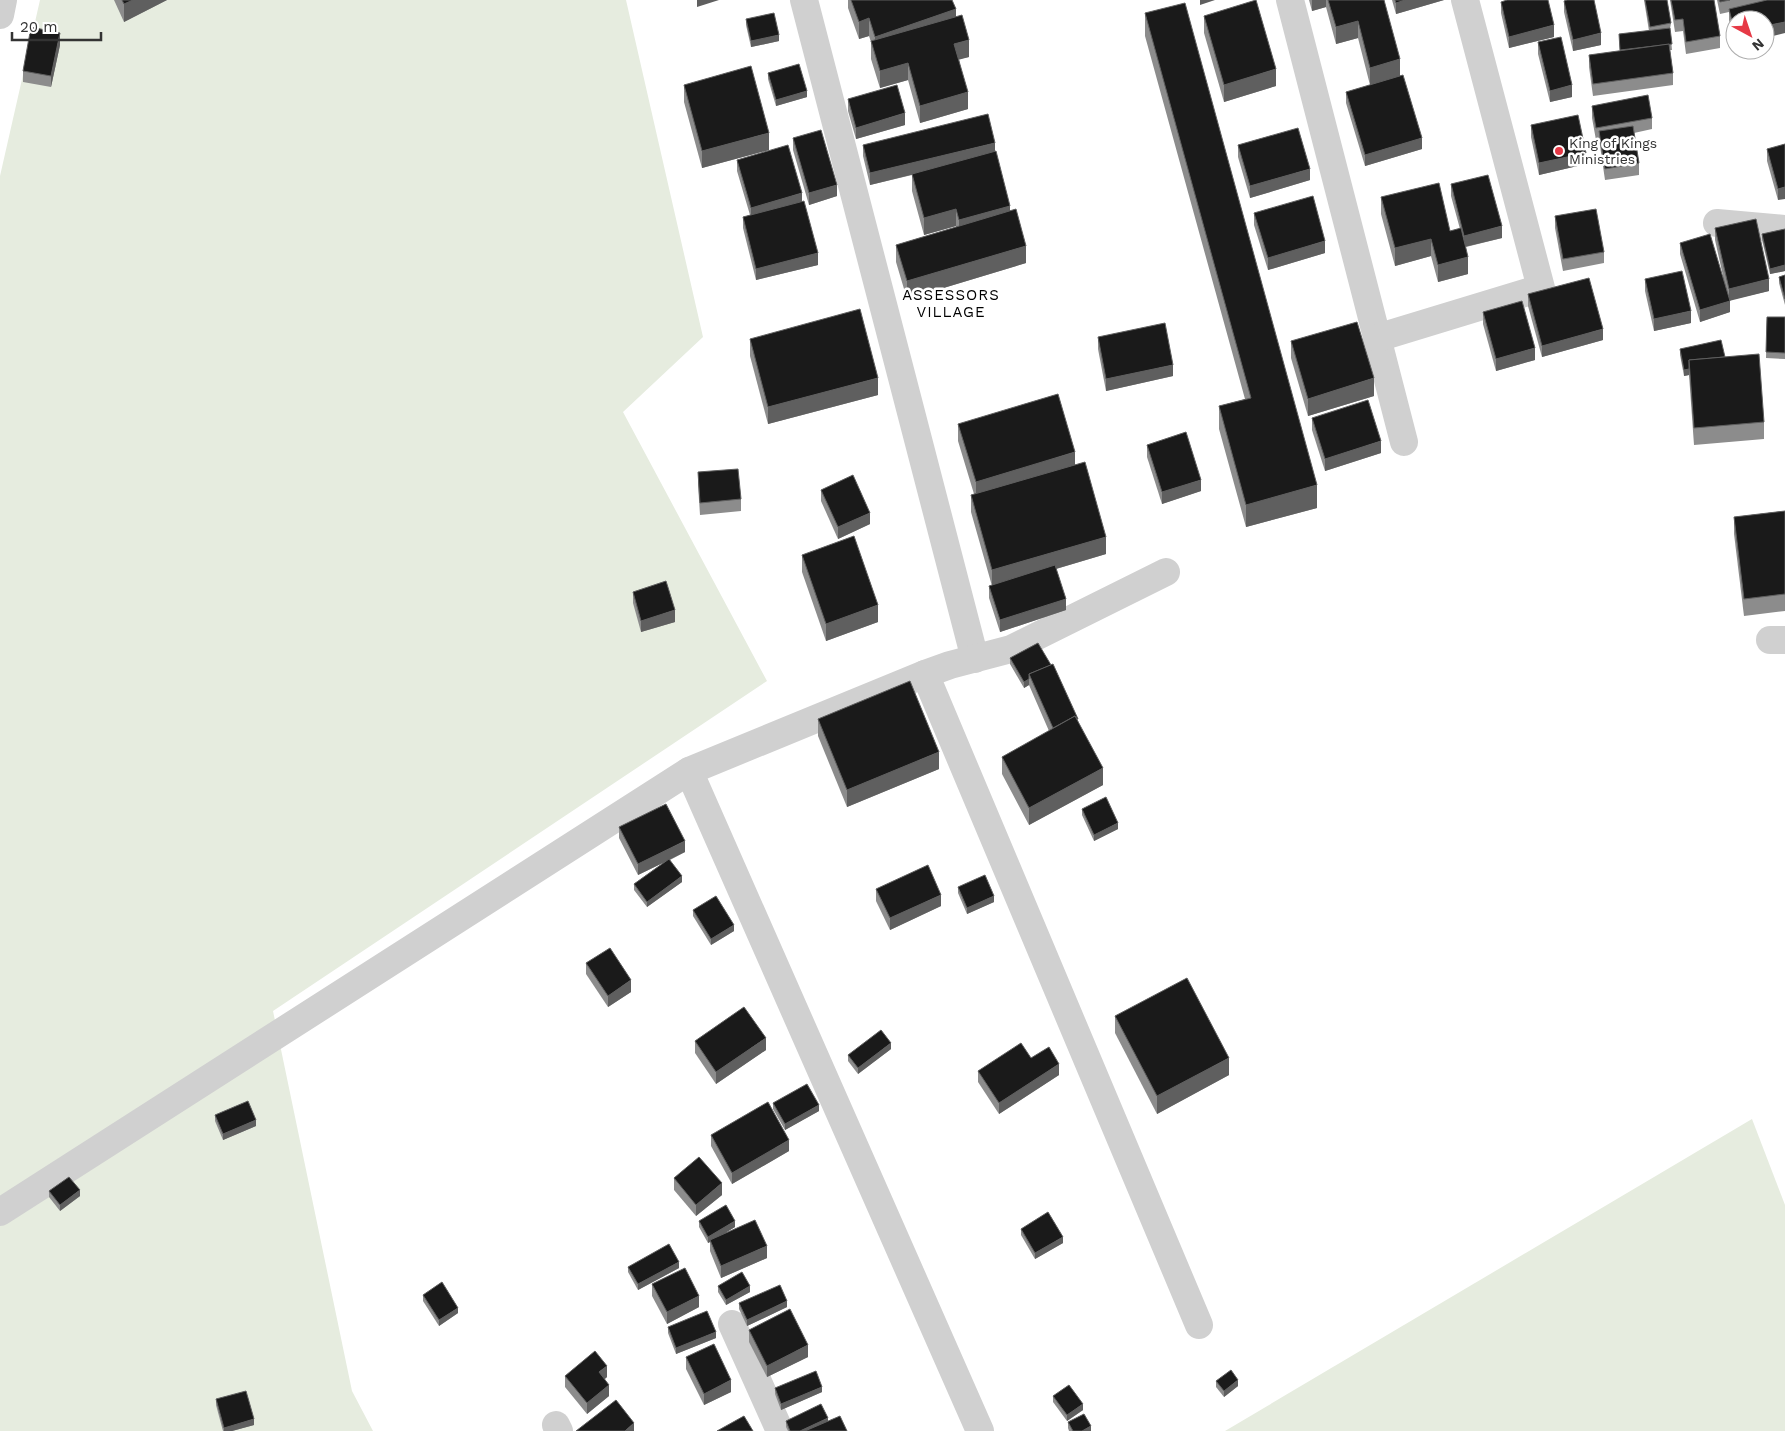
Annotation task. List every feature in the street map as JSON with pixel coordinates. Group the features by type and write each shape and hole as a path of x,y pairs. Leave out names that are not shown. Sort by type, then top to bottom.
{"street":[{"path":"0,15 3,0"},
{"path":"804,0 975,659"},
{"path":"1290,0 1404,442"},
{"path":"1377,338 1541,288 1465,0"},
{"path":"1717,223 1785,229"},
{"path":"0,1212 689,771 925,674 1011,650 1166,572"},
{"path":"925,674 1199,1325"},
{"path":"689,771 980,1431"},
{"path":"732,1324 780,1431"}],"shaded area":[{"path":"40,0 626,0 703,337 623,412 767,681 273,1011 352,1391 373,1431 0,1431 0,176"},
{"path":"1752,1119 1785,1205 1785,1431 1225,1431"}],"building":[{"path":"122,0 133,0 124,4"},
{"path":"851,0 952,0 956,9 875,37 869,18 859,22"},
{"path":"1256,0 1276,69 1224,85 1204,16"},
{"path":"1328,0 1384,0 1400,59 1370,68 1358,21 1336,27"},
{"path":"1507,0 1548,0 1554,25 1509,37 1501,2"},
{"path":"1594,0 1601,33 1573,40 1564,1"},
{"path":"1645,0 1667,0 1671,23 1650,27"},
{"path":"1671,0 1714,0 1720,36 1686,42 1683,19 1675,20"},
{"path":"1767,0 1785,0 1785,22 1775,24 1775,10 1729,9"},
{"path":"1185,3 1317,485 1246,505 1219,406 1251,398 1145,13"},
{"path":"774,13 779,35 751,41 746,19"},
{"path":"962,15 969,40 954,44 968,92 920,106 908,63 880,71 871,41"},
{"path":"31,27 60,33 51,76 23,71"},
{"path":"1670,28 1672,44 1620,50 1619,34"},
{"path":"1561,37 1572,85 1550,91 1538,42"},
{"path":"1669,44 1673,73 1593,84 1589,55"},
{"path":"799,64 807,91 776,100 768,73"},
{"path":"751,66 769,133 702,151 684,85"},
{"path":"1403,75 1422,138 1365,155 1346,92"},
{"path":"897,85 905,113 856,128 848,99"},
{"path":"1648,95 1652,118 1596,128 1592,106"},
{"path":"988,114 995,143 870,173 863,145"},
{"name":"King of Kings Ministries","path":"1578,115 1586,153 1539,163 1531,125"},
{"path":"1633,126 1639,163 1605,169 1599,131"},
{"path":"1298,128 1310,169 1250,186 1238,145"},
{"path":"821,130 837,185 809,193 793,138"},
{"path":"1785,144 1785,187 1778,189 1767,149"},
{"path":"788,145 802,193 751,208 737,160"},
{"path":"996,151 1010,206 959,220 956,209 924,218 912,174"},
{"path":"1488,175 1502,226 1464,236 1451,184"},
{"path":"1439,183 1450,231 1461,228 1468,257 1438,265 1431,239 1395,248 1381,197"},
{"path":"1313,196 1325,241 1268,258 1254,213"},
{"path":"804,201 818,253 756,269 743,217"},
{"path":"1016,209 1026,246 907,281 896,245"},
{"path":"1596,209 1604,252 1563,259 1555,216"},
{"path":"1756,219 1769,279 1729,289 1715,228"},
{"path":"1785,229 1785,265 1770,269 1762,234"},
{"path":"1710,234 1730,301 1700,310 1680,243"},
{"path":"1682,271 1691,311 1654,319 1645,279"},
{"path":"1785,275 1785,299 1779,277"},
{"path":"1589,278 1603,329 1542,346 1528,294"},
{"path":"1522,301 1535,348 1496,359 1483,312"},
{"path":"860,309 878,378 768,407 750,339"},
{"path":"1767,317 1785,317 1785,353 1766,352"},
{"path":"1357,322 1374,378 1308,399 1291,341"},
{"path":"1165,323 1173,365 1106,379 1098,337"},
{"path":"1721,340 1725,357 1689,360 1689,369 1684,370 1680,349"},
{"path":"1759,354 1764,422 1694,428 1689,360"},
{"path":"1058,394 1075,452 976,482 958,424"},
{"path":"1368,400 1381,441 1325,459 1312,418"},
{"path":"1186,432 1201,480 1162,492 1147,445"},
{"path":"1085,462 1106,537 992,570 971,495"},
{"path":"738,469 741,499 700,503 698,472"},
{"path":"853,475 870,513 838,527 821,490"},
{"path":"1785,511 1785,594 1744,599 1734,517"},
{"path":"854,536 878,605 826,624 802,555"},
{"path":"1055,565 1066,599 1000,620 989,586"},
{"path":"666,581 675,610 641,621 633,592"},
{"path":"1038,643 1051,665 1029,674 1029,679 1024,682 1010,658"},
{"path":"1053,664 1078,719 1075,716 1053,728 1029,674"},
{"path":"910,681 939,752 847,790 818,719"},
{"path":"1075,716 1103,768 1029,808 1002,757"},
{"path":"1106,797 1118,823 1094,835 1082,809"},
{"path":"666,804 685,841 638,864 619,827"},
{"path":"669,859 682,876 647,902 634,884"},
{"path":"928,865 941,895 890,918 876,889"},
{"path":"985,875 994,896 967,908 958,887"},
{"path":"716,896 734,925 711,939 693,910"},
{"path":"610,948 631,980 608,996 586,963"},
{"path":"1187,978 1229,1058 1157,1096 1115,1016"},
{"path":"744,1007 766,1038 716,1072 695,1041"},
{"path":"881,1030 891,1043 858,1068 848,1055"},
{"path":"1021,1043 1031,1058 1049,1047 1059,1064 999,1103 978,1071"},
{"path":"807,1084 819,1105 785,1124 773,1103"},
{"path":"248,1101 256,1120 223,1134 215,1115"},
{"path":"768,1102 789,1140 732,1173 711,1135"},
{"path":"699,1157 722,1183 696,1205 674,1178"},
{"path":"69,1177 80,1190 60,1205 49,1191"},
{"path":"726,1205 735,1221 708,1237 699,1221"},
{"path":"1048,1212 1063,1237 1035,1253 1021,1229"},
{"path":"755,1220 767,1246 721,1266 710,1240"},
{"path":"669,1244 679,1262 638,1284 628,1267"},
{"path":"685,1268 699,1296 667,1312 652,1284"},
{"path":"742,1272 750,1286 726,1300 718,1286"},
{"path":"442,1282 458,1308 439,1320 423,1295"},
{"path":"780,1285 787,1301 747,1320 739,1303"},
{"path":"790,1309 808,1345 767,1366 749,1330"},
{"path":"707,1311 716,1332 676,1348 668,1327"},
{"path":"714,1344 731,1380 704,1394 686,1357"},
{"path":"595,1351 607,1366 599,1372 609,1385 587,1403 565,1376"},
{"path":"1231,1370 1238,1380 1224,1391 1216,1381"},
{"path":"816,1371 822,1387 781,1404 775,1388"},
{"path":"1069,1385 1083,1404 1067,1415 1053,1396"},
{"path":"246,1391 254,1419 224,1428 216,1399"},
{"path":"616,1400 634,1423 625,1431 576,1431"},
{"path":"821,1404 828,1418 800,1431 790,1431 786,1421"},
{"path":"1084,1414 1091,1426 1082,1431 1073,1431 1068,1422"},
{"path":"744,1416 753,1431 717,1431"},
{"path":"840,1416 847,1431 805,1431"}],"place":[{"name":"King of Kings Ministries","path":"1559,151"}],"district":[{"name":"ASSESSORS VILLAGE","path":"951,304"}]}
